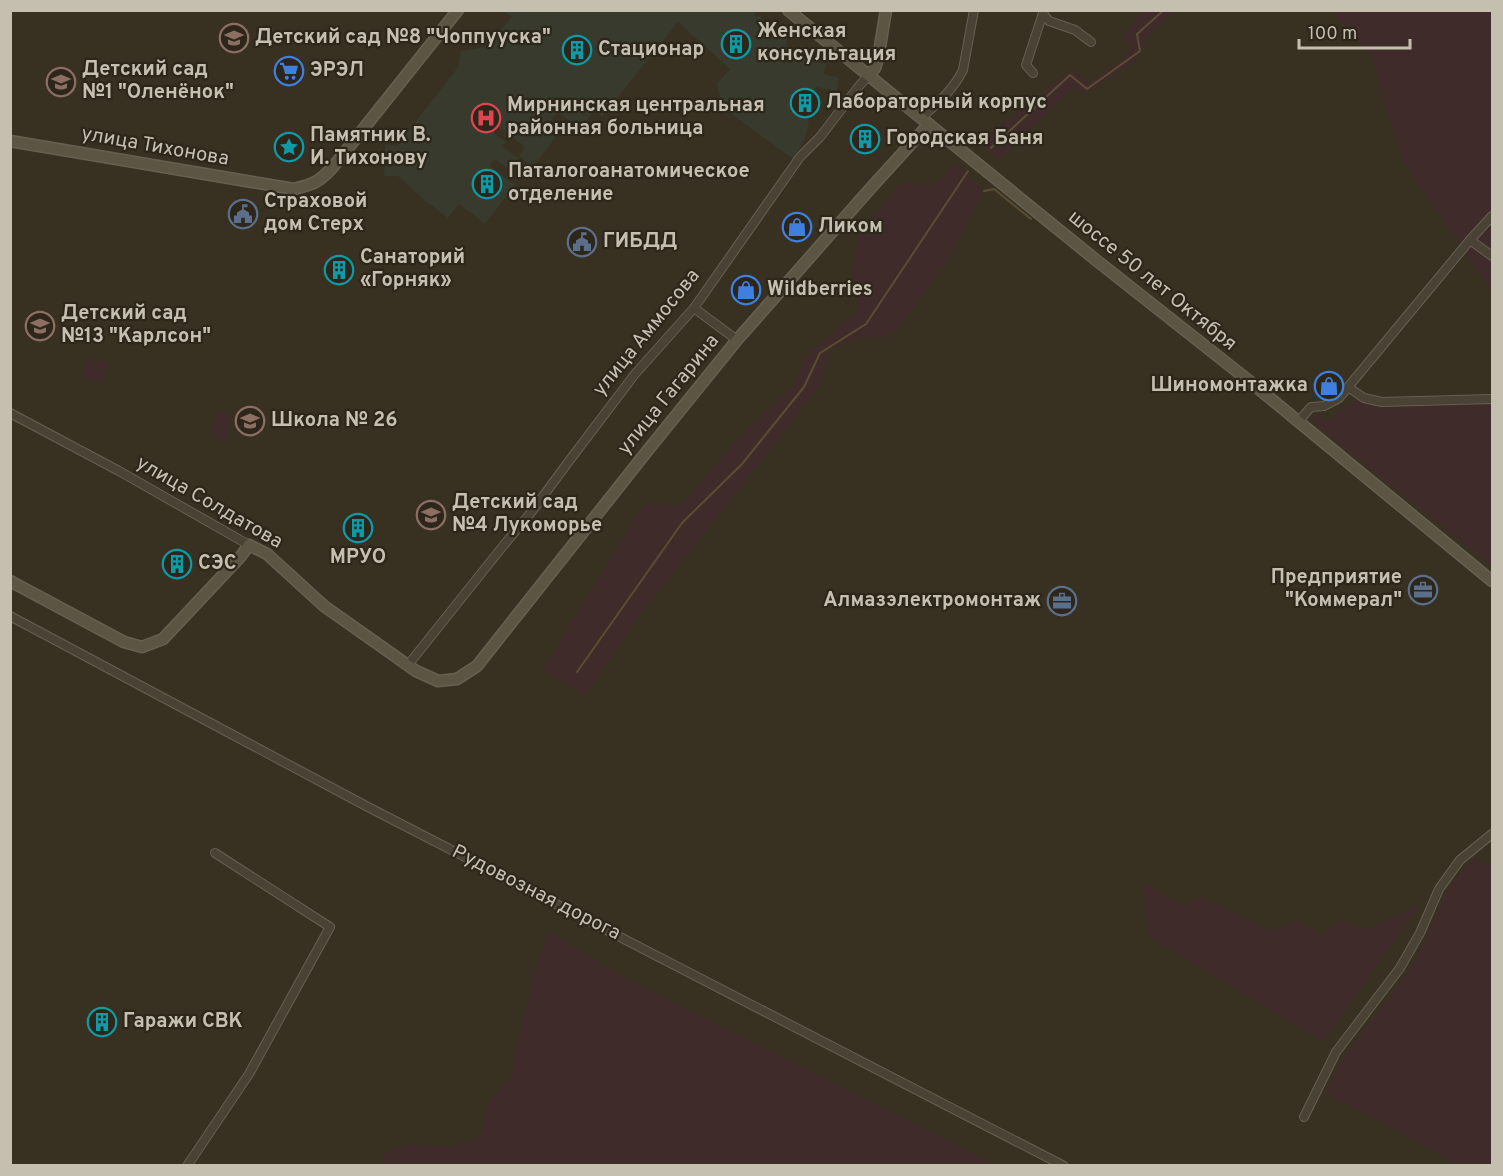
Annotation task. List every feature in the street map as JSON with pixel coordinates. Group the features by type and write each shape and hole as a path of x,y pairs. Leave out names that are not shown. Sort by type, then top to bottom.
{"street":[{"name":"улица Тихонова","path":"10,141 294,189 313,184 325,176 458,10"},
{"name":"шоссе 50 лет Октября","path":"788,10 1248,380 1492,581"},
{"name":"улица Аммосова","path":"408,665 503,546 525,522 635,374 694,308 800,157 820,137 875,68 886,10"},
{"name":"улица Гагарина","path":"438,681 457,679 477,666 738,340 869,190 952,89 963,70 974,10"},
{"path":"1044,13 1049,21 1075,30 1090,42"},
{"path":"1033,73 1026,65 1044,13"},
{"path":"1298,422 1311,407 1331,404 1339,398 1492,216"},
{"path":"1470,240 1492,256"},
{"path":"694,308 738,340"},
{"path":"1348,387 1364,398 1382,402 1492,399"},
{"name":"улица Солдатова","path":"10,413 267,554 324,606 408,665 438,681"},
{"path":"10,581 123,642 142,647 163,639 249,545"},
{"name":"Рудовозная дорога","path":"10,616 368,807 1064,1166"},
{"path":"1304,1118 1336,1052 1400,968 1420,933 1438,889 1460,861 1492,834"},
{"path":"187,1166 249,1074 330,927 214,853"}],"shaded area":[{"name":"Мирнинская центральная районная больница","path":"503,11 755,11 755,17 759,16 768,23 767,34 787,38 786,48 806,52 805,60 826,64 824,74 839,78 837,91 815,87 806,136 793,159 722,107 717,83 730,69 678,22 602,117 595,110 580,129 558,112 545,128 556,137 533,167 519,156 525,147 491,121 487,127 506,142 502,146 521,163 519,166 515,163 510,170 495,159 490,166 515,185 485,224 459,204 448,218 398,176 384,176 385,144 397,146 458,67 461,51 485,47 512,17"},
{"path":"1141,11 1174,11 1146,40 1136,61 1086,93 1073,88 1000,159 978,143 1070,71 1089,84 1132,52 1123,37"},
{"path":"1331,11 1492,11 1492,292 1403,160 1371,56"},
{"path":"954,162 984,191 950,257 914,308 890,337 864,337 830,349 821,385 643,611 586,695 542,671 645,503 681,506 729,449 795,384 804,357 859,310 853,271 858,239 901,182 938,185"},
{"path":"86,359 107,362 103,382 82,379"},
{"path":"1357,399 1376,405 1492,402 1492,566 1313,423 1316,415 1327,421"},
{"path":"217,412 231,415 227,440 212,437"},
{"path":"1474,859 1492,866 1492,1165 1458,1165 1325,1093 1334,1074 1356,1040 1417,957 1450,886"},
{"path":"1143,882 1184,907 1200,896 1269,931 1299,921 1322,935 1341,920 1366,930 1420,905 1323,1042 1150,937"},
{"path":"550,932 625,978 996,1165 383,1165 384,1153 408,1145 454,1146 480,1137 488,1103 512,1075 533,976"}],"waterway":[{"path":"991,148 1070,75 1087,89 1140,51 1137,34 1164,10"},
{"path":"577,672 682,523 742,464 804,387 820,353 866,324 968,171"},
{"path":"984,191 994,189 1031,219"}],"place":[{"name":"Детский сад №8 \"Чоппууска\"","path":"234,38"},
{"name":"Женская консультация","path":"736,44"},
{"name":"Стационар","path":"577,50"},
{"name":"ЭРЭЛ","path":"289,71"},
{"name":"Детский сад №1 \"Оленёнок\"","path":"61,82"},
{"name":"Лабораторный корпус","path":"805,103"},
{"name":"Мирнинская центральная районная больница","path":"486,118"},
{"name":"Городская Баня","path":"865,139"},
{"name":"Памятник В. И. Тихонову","path":"289,147"},
{"name":"Паталогоанатомическое отделение","path":"487,184"},
{"name":"Страховой дом Стерх","path":"243,214"},
{"name":"Ликом","path":"797,227"},
{"name":"ГИБДД","path":"582,242"},
{"name":"Санаторий «Горняк»","path":"339,270"},
{"name":"Wildberries","path":"746,290"},
{"name":"Детский сад №13 \"Карлсон\"","path":"40,326"},
{"name":"Шиномонтажка","path":"1329,386"},
{"name":"Школа № 26","path":"250,421"},
{"name":"Детский сад №4 Лукоморье","path":"431,515"},
{"name":"МРУО","path":"358,528"},
{"name":"СЭС","path":"177,564"},
{"name":"Предприятие \"Коммерал\"","path":"1423,590"},
{"name":"Алмазэлектромонтаж","path":"1062,601"},
{"name":"Гаражи СВК","path":"102,1022"}]}
